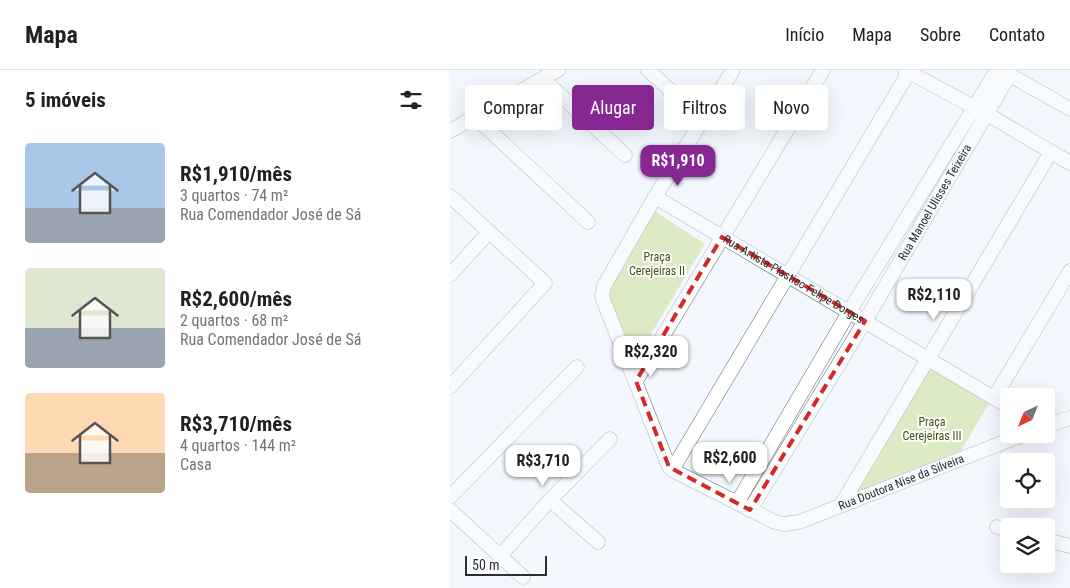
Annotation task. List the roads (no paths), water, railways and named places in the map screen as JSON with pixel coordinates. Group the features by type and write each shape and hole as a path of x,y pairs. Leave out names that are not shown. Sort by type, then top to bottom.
{"street":[{"path":"532,85 558,70"},
{"path":"648,70 664,85"},
{"path":"733,70 655,197 604,286 602,296 672,470 750,510"},
{"path":"636,381 823,70"},
{"path":"672,470 907,71 987,114 1070,163"},
{"path":"1003,72 1070,109"},
{"name":"Rua Manoel Ulisses Teixeira","path":"737,504 849,312 973,107 1003,72"},
{"name":"Rua Manoel Ulisses Teixeira","path":"750,510 865,321 987,114 1003,72"},
{"path":"543,79 625,156"},
{"path":"450,131 465,123"},
{"path":"489,130 588,222"},
{"path":"841,505 1051,152"},
{"path":"450,196 544,282 450,387"},
{"name":"Rua Artista Plastico Felipe Dorges","path":"655,197 1000,402"},
{"path":"450,275 489,232"},
{"path":"994,398 1070,271"},
{"path":"450,497 577,367"},
{"path":"1055,423 1070,418"},
{"path":"500,556 550,500 610,439"},
{"name":"Rua Doutora Nise da Silveira","path":"750,510 775,522 784,524 799,522 1003,443"},
{"path":"550,500 598,542"},
{"path":"450,510 523,577"},
{"path":"1055,542 1070,546"}],"park label":[{"name":"Praça Cerejeiras II","path":"657,264"},
{"name":"Praça Cerejeiras III","path":"932,429"}]}
